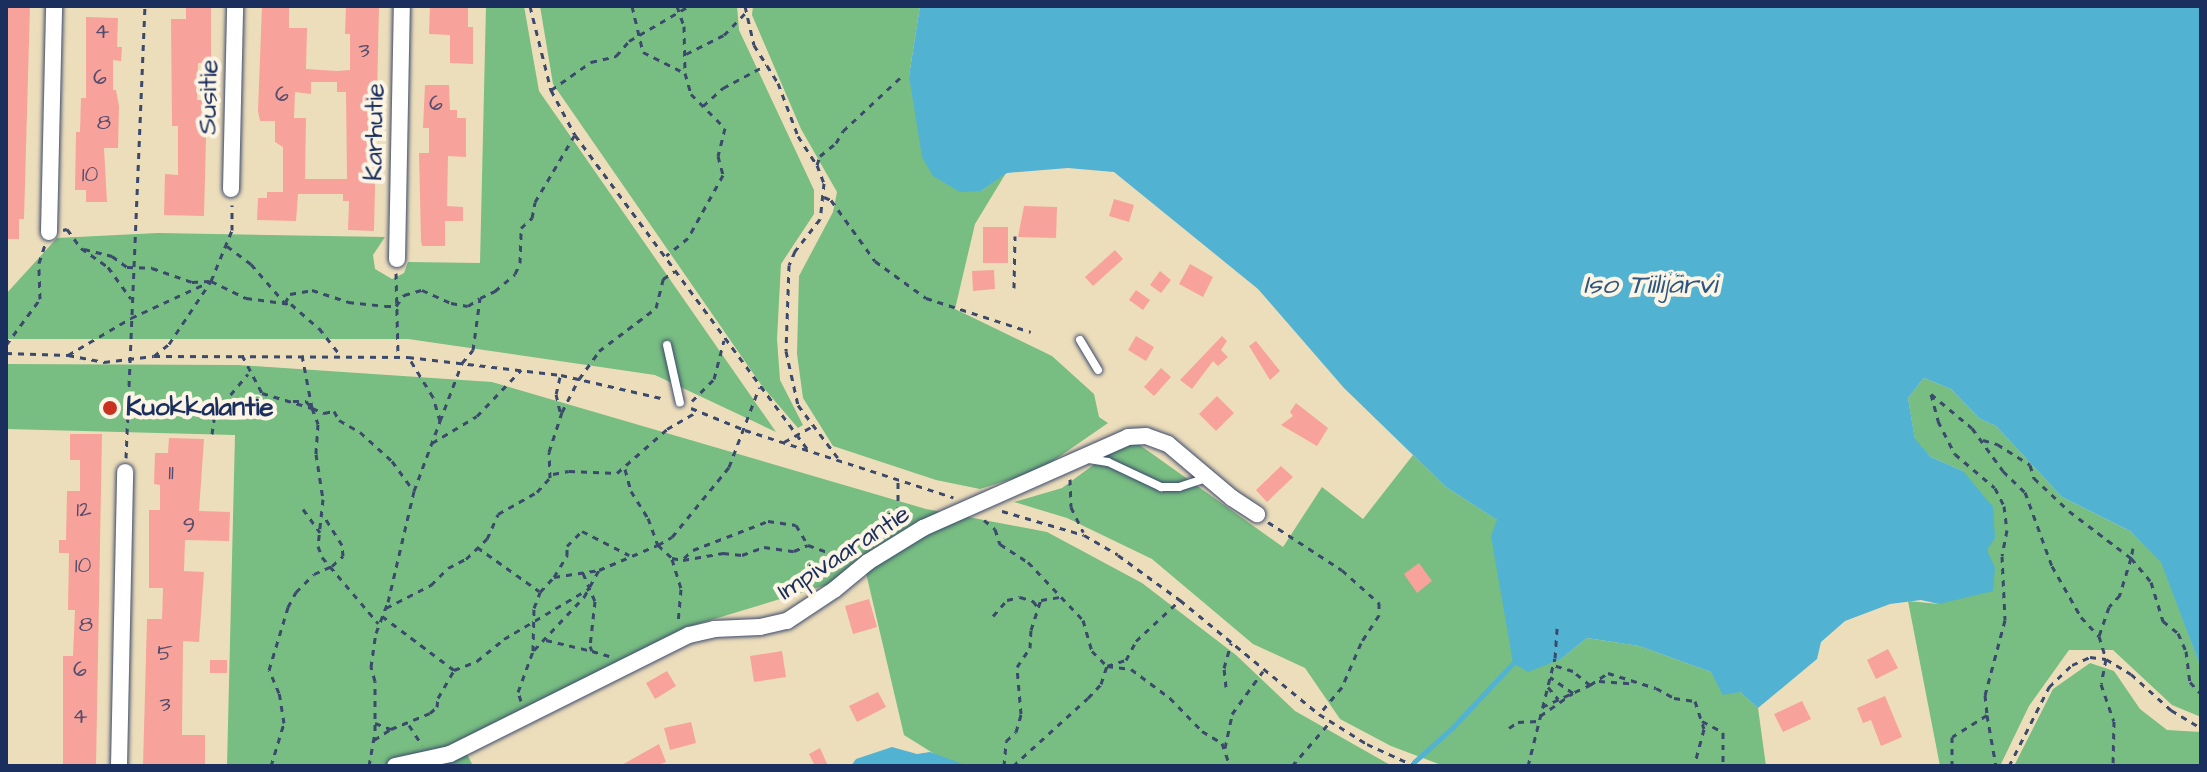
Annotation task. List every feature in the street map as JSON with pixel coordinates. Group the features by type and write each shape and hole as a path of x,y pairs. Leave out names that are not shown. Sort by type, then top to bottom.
{"street":[{"path":"49,232 54,6"},
{"name":"Susitie","path":"231,189 235,6"},
{"name":"Karhutie","path":"397,259 402,6"},
{"name":"Impivaarantie","path":"395,766 450,754 670,644 714,629 760,627 787,621 893,545 1108,443 1146,436 1168,444 1257,514"},
{"path":"119,766 125,472"}],"lane":[{"path":"1080,340 1098,370"},
{"path":"667,345 680,403"},
{"path":"1073,461 1108,462 1161,487 1179,487 1208,478"}],"path":[{"path":"125,472 145,6"},
{"path":"530,6 551,90 575,135 666,256 759,388 809,450"},
{"path":"632,6 643,52 685,73"},
{"path":"666,256 688,238 723,175 718,156 725,128 691,94 685,73 684,26 677,6"},
{"path":"551,90 591,62 616,56 637,37 689,6"},
{"path":"745,6 754,45 778,83 798,136 817,165 824,197 820,219 795,251 789,265 786,351 798,405 840,461"},
{"path":"686,54 724,35 746,12"},
{"path":"703,106 723,88 766,65"},
{"path":"817,165 820,156 836,143 843,131 902,76"},
{"path":"396,306 404,295 422,290 451,303 468,306 495,291 515,274 520,263 521,228 532,218 535,202 575,135"},
{"path":"154,356 169,344 211,281 227,246 233,216 231,189"},
{"path":"824,197 831,200 875,261 926,298 1031,332"},
{"path":"6,345 40,299 39,263 49,232 67,229 81,248 108,267 132,300"},
{"path":"1014,288 1015,236"},
{"path":"227,246 251,264 285,303 319,328 341,356"},
{"path":"81,248 112,256 127,267 152,268 192,282 211,281 246,298 285,303"},
{"path":"397,259 398,357"},
{"path":"550,478 549,452 561,416 579,379 599,351 656,308 663,279 676,270"},
{"path":"68,355 131,318 211,281"},
{"path":"285,303 290,294 312,290 348,302 396,306"},
{"path":"369,766 374,740 372,654 378,623 386,608 414,491 462,363 473,350 480,298"},
{"path":"691,408 692,397 714,379 724,340"},
{"path":"6,353 68,355 104,362 154,356 408,357 579,379"},
{"path":"242,355 262,393 324,413 334,411 339,420 360,432 392,461 414,491"},
{"path":"302,355 318,424 316,454 322,512 318,546 378,623"},
{"path":"408,357 433,397 440,421"},
{"path":"432,444 477,416 521,370"},
{"path":"212,434 215,413 249,373"},
{"path":"561,375 556,394 561,416"},
{"path":"554,577 599,570 672,537 729,467 759,388"},
{"path":"1996,766 1985,695 2005,620 2002,556 2007,530 2004,506 1995,488 1955,454 1938,421 1931,394 1950,407 1983,440 2003,471 2025,492 2052,566 2081,617 2099,636 2106,659 2101,684 2114,721 2113,766"},
{"path":"386,608 431,585 487,539 498,514 537,492 550,478 569,471 617,473 667,429 698,411"},
{"path":"813,426 783,443 1084,535 1180,600 1263,671 1330,722 1410,765"},
{"path":"1983,440 1997,444 2030,465 2034,478 2069,511 2131,558 2151,582 2163,621 2178,633 2186,651 2190,682 2201,694"},
{"path":"1073,461 1071,507 1084,535"},
{"path":"625,468 631,491 648,518 658,545 672,558 681,589 679,620 670,644"},
{"path":"893,545 900,514 898,480"},
{"path":"978,505 1000,544 1028,562 1083,620 1092,651 1107,666 1131,669 1160,690 1224,748 1230,766"},
{"path":"303,509 320,532"},
{"path":"271,766 284,723 279,693 269,670 278,636 296,592 314,574 332,566 343,556 342,545 322,512"},
{"path":"1257,514 1342,570 1379,603 1379,615 1361,643 1342,687 1319,714"},
{"path":"683,560 693,550 768,521 796,525 808,545 868,562"},
{"path":"527,717 518,692 533,651 532,624 540,592 554,577 567,555 567,546 582,531 629,555"},
{"path":"672,558 683,560 723,553 742,555 764,547 794,551 808,545"},
{"path":"477,547 540,592"},
{"path":"2099,636 2109,607 2120,595 2133,548"},
{"path":"533,651 590,588 599,570"},
{"path":"583,573 596,610 589,631 592,651"},
{"path":"374,740 391,729 409,725 437,707 438,698 454,670 477,661 504,639 590,588"},
{"path":"993,616 1007,600 1020,597 1033,601 1040,610"},
{"path":"1004,766 1006,741 1016,732 1021,714 1017,667 1030,648 1031,630 1041,600 1062,597"},
{"path":"1107,666 1126,660 1136,641 1180,600"},
{"path":"382,616 454,670"},
{"path":"1528,766 1548,687 1557,626"},
{"path":"544,640 592,651 626,665"},
{"path":"1226,687 1224,668 1231,643"},
{"path":"2009,766 2038,704 2059,674 2090,657 2106,659 2131,674 2171,710 2201,728"},
{"path":"1552,665 1567,668 1590,685"},
{"path":"1013,766 1101,684 1107,666"},
{"path":"1224,748 1232,714 1263,671"},
{"path":"1542,707 1599,681 1608,673 1632,683"},
{"path":"1550,677 1573,693"},
{"path":"1599,681 1632,683 1656,688 1674,698 1695,701 1704,736 1694,766"},
{"path":"1548,687 1558,699"},
{"path":"1509,728 1518,722 1539,719 1573,693"},
{"path":"1952,766 1952,737 1987,715"},
{"path":"1702,721 1723,732 1723,766"},
{"path":"1292,766 1330,722"},
{"path":"374,723 391,729"},
{"path":"409,725 432,759"}],"green space":[{"path":"486,6 524,6 539,91 776,432 655,375 408,339 6,339 6,294 57,238 158,233 385,237 373,255 375,269 392,279 404,273 408,262 480,263"},
{"path":"540,6 737,6 739,30 814,190 814,214 781,264 777,339 780,380 803,425 798,428 762,386 553,84"},
{"path":"753,6 920,6 909,76 981,191 1006,173 975,224 955,309 1052,356 1094,394 1099,417 1108,423 1040,470 980,489 936,480 833,446 803,398 797,354 799,276 833,212 837,192 801,129 752,15"},
{"path":"6,364 238,365 492,382 926,509 1047,532 1142,583 1236,655 1295,711 1392,766 968,766 944,760 904,735 866,573 691,626 461,742 473,766 227,766 235,435 6,429"},
{"path":"1924,378 1951,389 1980,419 1996,426 2062,497 2130,531 2162,562 2201,668 2201,717 2172,705 2113,650 2069,650 2029,706 2000,766 1940,766 1908,601 1939,604 1987,550 1963,471 1931,457 1915,440 1908,398"},
{"path":"1130,438 1283,547 1322,487 1363,519 1413,455 1446,487 1497,520 1561,659 1587,638 1639,646 1711,672 1721,688 1740,692 1758,708 1766,766 1444,766 1391,746 1340,719 1305,668 1253,644 1152,559 1067,518 1014,502 1062,488"},
{"path":"2090,663 2114,671 2140,709 2167,730 2201,732 2201,766 2014,766 2053,689"}],"water":[{"name":"Iso Tiilijärvi","path":"920,6 2201,6 2201,668 2161,562 2130,531 2062,497 1996,426 1980,419 1951,389 1924,378 1908,398 1915,439 1931,457 1963,471 1993,507 1995,538 1987,550 1995,568 1993,591 1939,604 1921,600 1890,604 1845,621 1821,642 1817,659 1758,708 1740,692 1723,695 1711,672 1639,646 1587,638 1561,659 1528,672 1513,663 1491,536 1497,520 1446,487 1344,388 1258,289 1114,172 1068,168 1007,173 981,191 960,192 933,176 922,157 909,76"},
{"path":"892,747 917,754 930,752 968,766 851,766 856,759"}],"building":[{"path":"6,6 30,6 24,219 19,219 19,239 6,239"},
{"path":"186,6 211,6 211,63 198,63 197,100 207,100 204,216 164,215 165,174 178,175 178,126 172,126 171,19 186,19"},
{"path":"262,6 289,6 289,28 307,28 306,69 337,71 350,70 350,34 345,34 346,6 379,6 374,231 348,230 349,201 343,201 343,194 298,194 296,221 257,220 258,198 267,198 267,192 283,192 283,147 275,142 275,121 260,121","holes":["311,82 337,82 337,92 346,92 347,179 305,179 306,118 294,118 295,92 311,94"]},
{"path":"430,6 468,8 468,27 473,27 473,64 450,63 450,35 429,34"},
{"path":"86,17 118,18 117,47 122,47 121,61 113,60 113,90 116,90 119,106 118,148 104,148 107,202 86,202 86,190 75,190 76,132 80,132 81,98 86,98"},
{"path":"425,85 449,85 450,110 457,110 457,118 466,118 466,157 448,156 447,206 463,207 463,221 445,221 445,246 422,246 421,240 419,153 429,153 429,128 423,128"},
{"path":"1114,199 1134,205 1129,222 1109,216"},
{"path":"1024,206 1057,207 1056,238 1018,237"},
{"path":"983,227 1008,227 1008,263 983,263"},
{"path":"1115,250 1123,259 1093,286 1085,277"},
{"path":"1190,264 1213,277 1203,297 1179,284"},
{"path":"994,270 995,289 973,291 972,271"},
{"path":"1160,271 1171,280 1161,293 1150,285"},
{"path":"1136,290 1150,300 1143,310 1129,300"},
{"path":"1136,336 1154,347 1146,361 1128,350"},
{"path":"1222,336 1227,341 1221,350 1228,357 1218,366 1213,361 1192,389 1180,380"},
{"path":"1256,341 1280,371 1270,380 1249,346"},
{"path":"1161,368 1171,377 1154,396 1144,387"},
{"path":"1217,396 1234,413 1216,431 1199,414"},
{"path":"1296,403 1328,428 1317,446 1281,425 1293,416 1290,412"},
{"path":"70,434 102,434 96,766 63,766 63,656 73,656 75,610 68,610 69,553 59,553 59,540 66,540 67,491 80,491 80,460 70,460"},
{"path":"169,438 204,439 199,511 230,512 229,541 185,540 184,571 204,572 199,642 183,641 182,735 205,735 205,766 143,766 147,619 162,619 163,588 149,588 149,510 160,510 160,485 154,484 155,453 168,453"},
{"path":"1281,466 1293,477 1267,502 1256,490"},
{"path":"1419,563 1432,581 1417,593 1404,574"},
{"path":"869,599 877,627 853,634 845,606"},
{"path":"1888,649 1898,668 1876,679 1867,660"},
{"path":"782,651 786,677 754,682 750,656"},
{"path":"210,660 227,660 227,673 210,673"},
{"path":"667,671 676,686 655,699 646,683"},
{"path":"878,692 886,707 857,722 849,706"},
{"path":"1885,696 1902,737 1881,746 1871,720 1863,723 1857,708"},
{"path":"1802,701 1811,719 1783,732 1774,714"},
{"path":"691,722 696,743 670,750 664,728"},
{"path":"659,744 666,762 655,766 620,766"},
{"path":"820,748 828,766 815,766 809,754"}],"waterway":[{"path":"1414,762 1452,728 1513,663"}],"place":[{"name":"Kuokkalantie","path":"110,408"}]}
